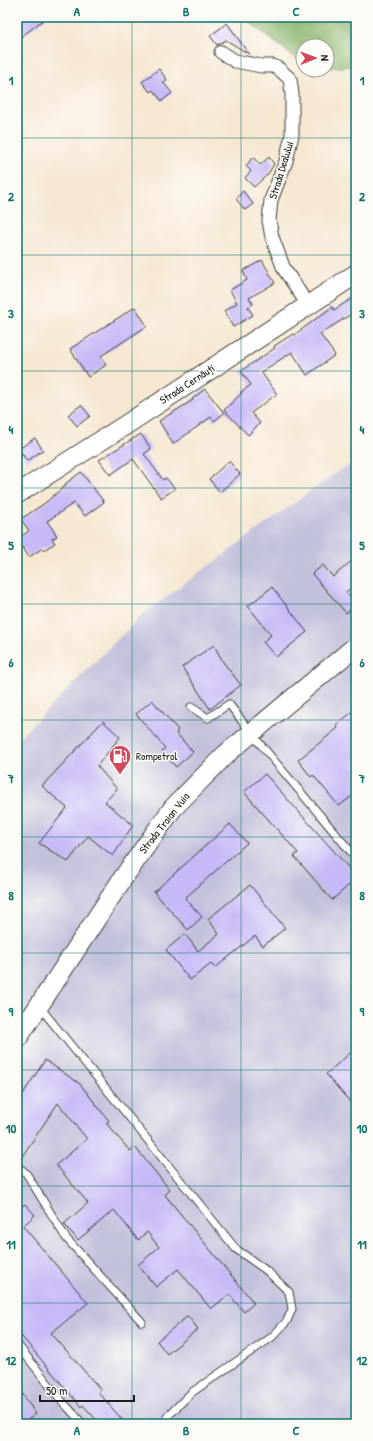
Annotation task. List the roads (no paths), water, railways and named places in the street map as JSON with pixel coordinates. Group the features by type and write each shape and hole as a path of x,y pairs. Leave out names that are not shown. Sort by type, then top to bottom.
{"main road":[{"name":"Strada Cernăuți","path":"17,494 124,426 356,274"},
{"name":"Strada Traian Vuia","path":"17,1039 125,875 165,818 182,797 251,733 356,646"}],"street":[{"name":"Strada Dealului","path":"221,52 235,60 261,66 273,66 280,68 290,79 292,94 292,135 286,161 271,200 269,221 272,237 284,269 308,305"}],"lane":[{"path":"191,708 208,718 229,704 251,733 356,858"},
{"path":"39,1006 236,1249 267,1271 289,1292 292,1310 286,1321 272,1337 191,1393 167,1417"},
{"path":"17,1166 26,1173 66,1238 142,1322"},
{"path":"17,1344 61,1400 83,1424"},
{"path":"17,1359 24,1354"}],"place":[{"name":"Rompetrol","path":"120,776"}]}
